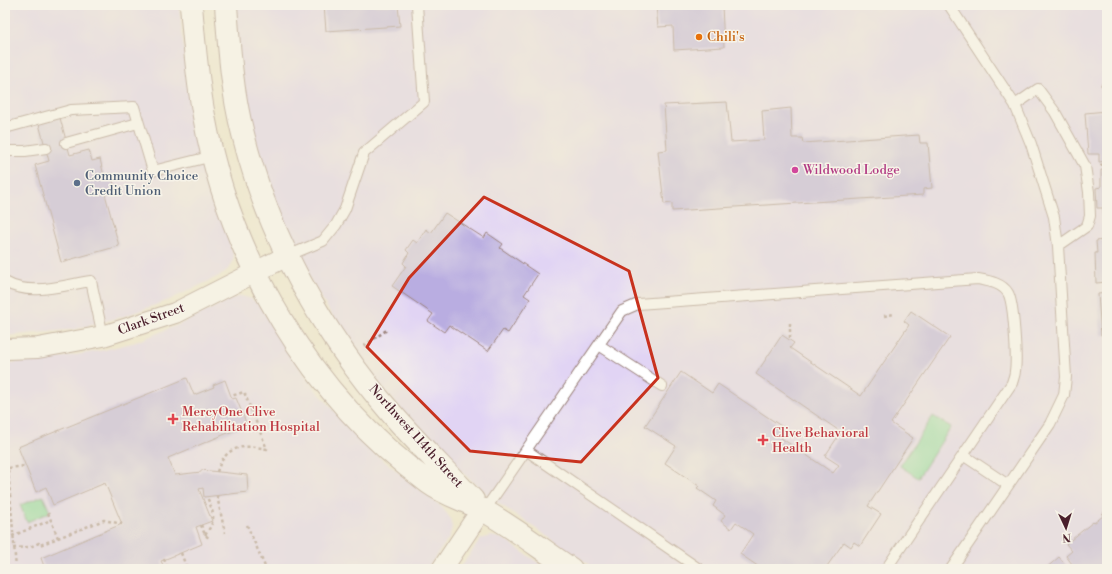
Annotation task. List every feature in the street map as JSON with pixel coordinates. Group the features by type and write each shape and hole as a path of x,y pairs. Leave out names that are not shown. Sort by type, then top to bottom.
{"street":[{"name":"Northwest 114th Street","path":"191,5 196,68 204,117 213,156 227,201 256,272 289,332 324,382 378,442 431,484 483,510 571,569"},
{"name":"Northwest 114th Street","path":"226,5 231,68 242,133 260,192 287,256 303,288 350,361 392,414 483,510"},
{"name":"Clark Street","path":"5,349 38,348 103,336 175,313 287,256"},
{"path":"442,569 483,510"}],"lane":[{"path":"287,256 323,241 336,225 345,209 364,153 424,102 417,5"},
{"path":"948,5 1015,105 1031,144 1054,217 1058,246 1066,377 1064,395 1050,424 951,569"},
{"path":"1015,105 1038,89 1055,112 1085,166 1090,216 1088,226 1058,246"},
{"path":"5,128 70,110 134,108 153,171 213,156"},
{"path":"66,142 138,123"},
{"path":"5,151 25,151 46,148"},
{"path":"483,510 622,311 638,304 978,279 993,282 1008,293 1012,303 1015,372 1012,383 886,569"},
{"path":"5,282 13,286 26,289 42,289 91,281 103,336"},
{"path":"599,345 662,386"},
{"path":"526,450 699,569"},
{"path":"963,455 1008,485"}],"path":[{"path":"1101,84 1103,86 1104,104 1107,103"},
{"path":"884,316 894,314"},
{"path":"790,323 790,341"},
{"path":"364,346 388,329"},
{"path":"217,472 224,458 238,447 254,446 267,449 244,392 231,396"},
{"path":"16,569 12,536 8,468 26,466"},
{"path":"217,496 225,533"},
{"path":"205,535 213,524 214,514 207,497"},
{"path":"48,513 58,538"},
{"path":"12,536 50,520"},
{"path":"13,548 40,545 104,520 122,524"},
{"path":"201,525 205,535 210,539"},
{"path":"247,525 266,569"},
{"path":"181,552 188,569"},
{"path":"164,559 168,569"}],"highlighted area":[{"path":"484,197 629,271 658,378 581,462 470,451 367,347 409,278"}],"shaded area":[{"path":"5,5 179,5 189,95 197,138 234,257 231,266 223,274 169,300 125,316 77,329 5,336"},
{"path":"235,5 1107,5 1107,569 595,569 491,498 439,452 364,367 312,283 283,222 264,171 247,104 238,48"},
{"name":"MercyOne Clive Rehabilitation Hospital","path":"241,296 252,299 261,307 283,343 315,389 369,449 442,507 450,518 452,527 449,538 427,569 5,569 5,363 39,361 104,350 136,342 180,324 231,299"},
{"path":"491,536 504,539 547,569 459,569 481,539"}],"green space":[{"path":"933,416 951,427 918,478 900,466"},
{"path":"43,496 50,512 27,522 20,505"}],"building":[{"path":"324,5 398,5 400,26 326,31"},
{"name":"Chili's","path":"656,5 722,5 724,47 674,50 673,26 658,27"},
{"name":"Wildwood Lodge","path":"727,102 731,142 764,140 762,111 791,108 792,138 802,138 803,143 919,135 920,143 928,143 932,188 923,189 923,195 672,211 672,203 664,204 658,151 667,150 664,105"},
{"path":"1107,111 1107,161 1099,162 1099,154 1088,154 1085,113"},
{"name":"Community Choice Credit Union","path":"60,118 70,155 89,150 92,161 100,159 104,176 111,174 116,191 105,194 119,246 61,262 35,165 49,161 39,124"},
{"path":"1101,170 1107,170 1107,223 1104,223 1103,208 1097,208 1096,188 1101,187"},
{"path":"445,213 484,238 487,233 503,244 500,248 538,274 524,295 530,299 508,333 503,330 488,351 449,325 444,332 428,321 433,314 392,286 406,266 403,263 409,253 406,250 413,240 417,243 426,229 431,233"},
{"path":"1104,232 1107,232 1107,282 1096,283 1096,241 1104,240"},
{"path":"1107,293 1107,335 1101,335 1098,294"},
{"path":"911,311 950,337 891,423 913,438 868,506 881,514 860,546 854,542 851,547 844,542 825,569 762,569 740,554 753,534 736,522 731,529 721,521 725,515 713,506 716,501 697,488 699,486 665,463 676,446 645,426 681,372 712,393 718,384 787,430 781,438 833,473 839,465 825,456 841,432 756,374 782,335 794,343 790,348 861,396 909,325 904,321"},
{"path":"187,378 194,395 214,387 213,385 225,380 232,399 236,398 247,425 168,458 175,475 201,472 201,470 247,475 248,492 204,497 203,488 199,489 212,521 196,527 202,544 161,561 165,569 45,569 41,558 122,524 105,483 53,505 46,487 36,492 18,447"},
{"path":"1107,510 1107,569 1045,569 1059,557 1068,568 1072,564 1066,556 1072,551 1066,544 1093,522 1094,523 1103,516 1102,514"}],"place":[{"name":"Chili's","path":"699,37"},
{"name":"Wildwood Lodge","path":"795,170"},
{"name":"Community Choice Credit Union","path":"77,183"},
{"name":"MercyOne Clive Rehabilitation Hospital","path":"173,419"},
{"name":"Clive Behavioral Health","path":"763,440"}]}
